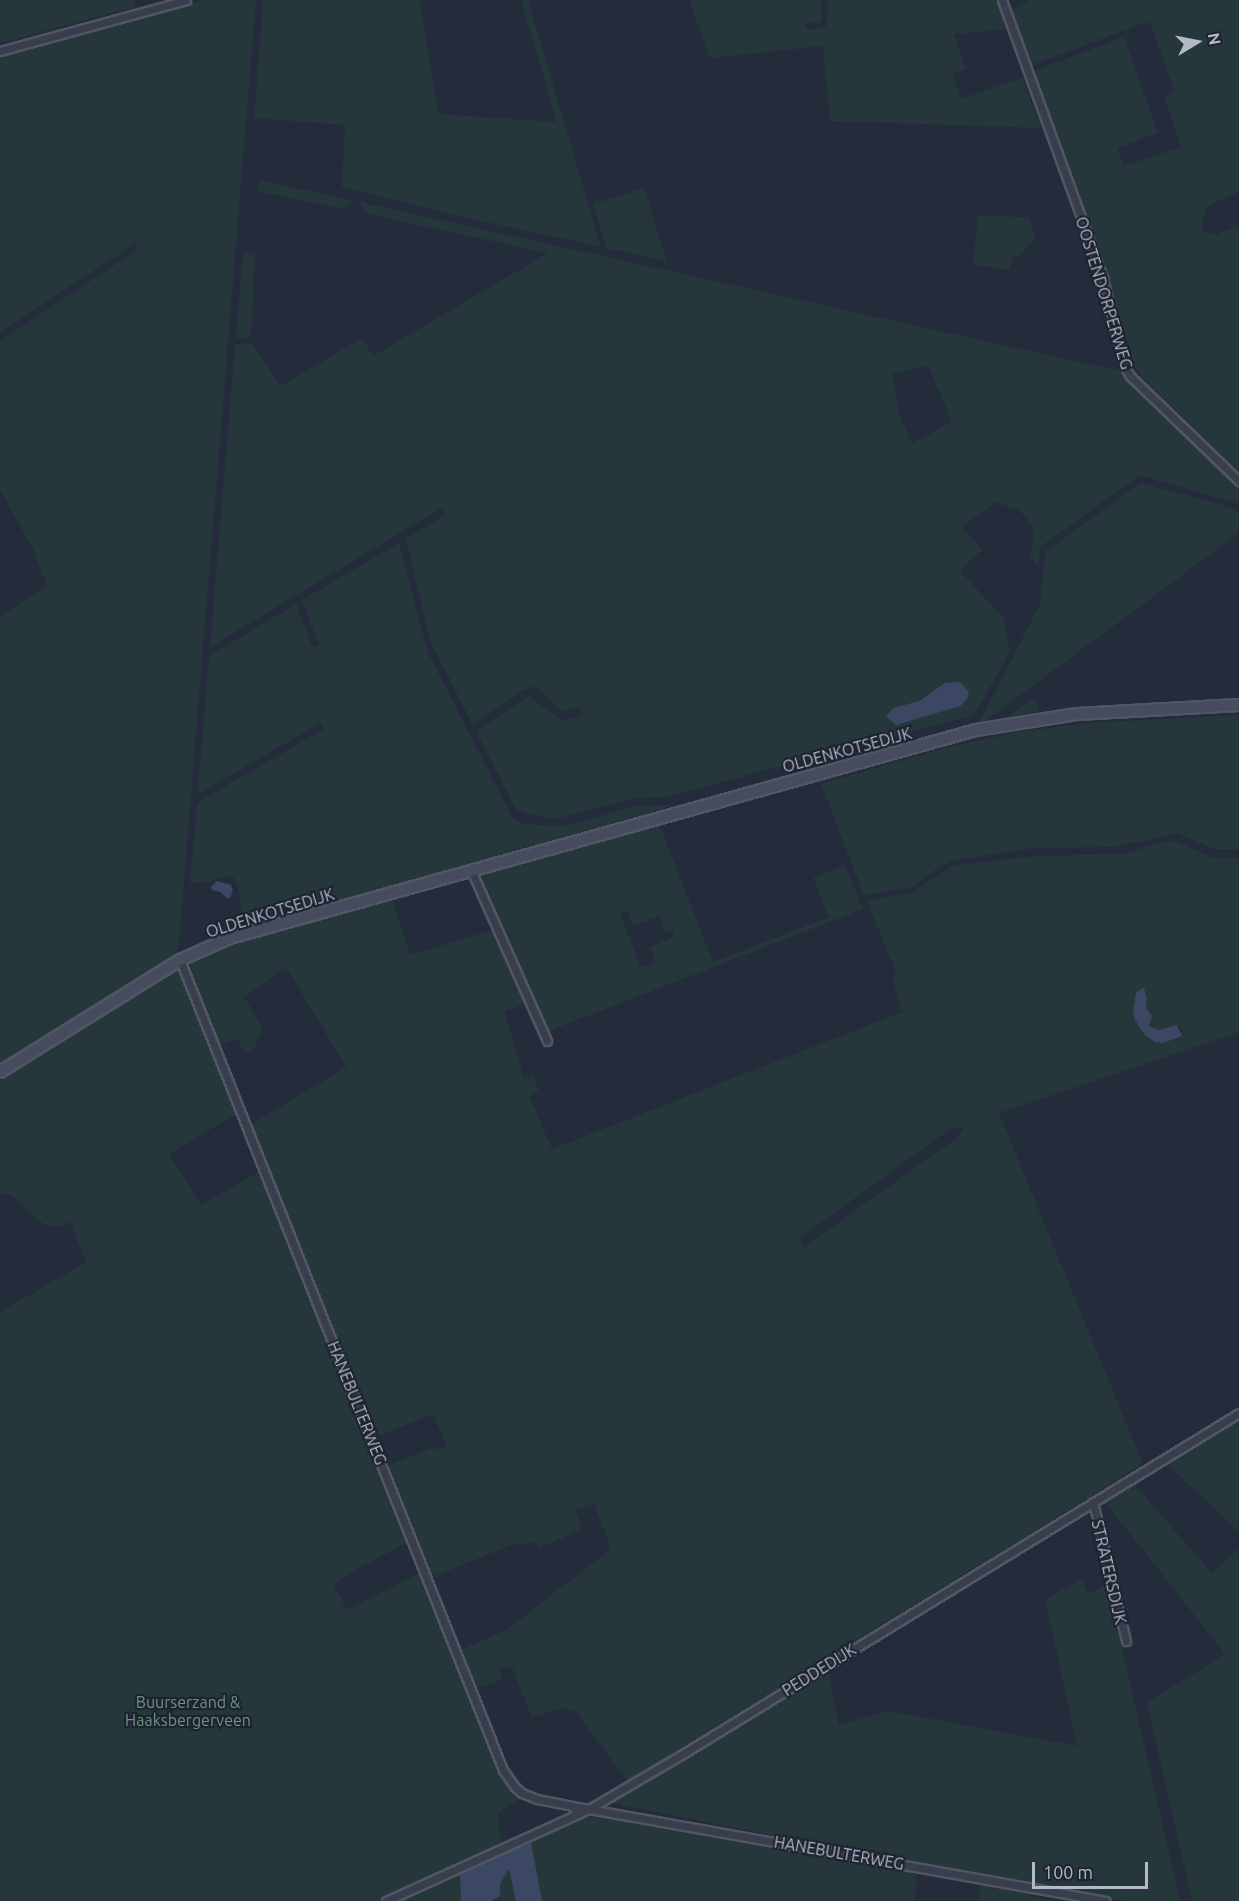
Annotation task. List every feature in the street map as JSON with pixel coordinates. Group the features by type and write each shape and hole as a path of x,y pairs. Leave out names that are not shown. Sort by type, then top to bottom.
{"street":[{"path":"0,51 186,0"},
{"name":"OOSTENDORPERWEG","path":"1002,0 1102,273 1124,366 1131,376 1239,481"},
{"name":"OLDENKOTSEDIJK","path":"0,1072 180,960 230,938 976,730 1077,714 1239,705"},
{"path":"471,870 547,1041"},
{"name":"HANEBULTERWEG","path":"180,960 503,1770 514,1787 537,1799 572,1806 1106,1901"},
{"name":"PEDDEDIJK","path":"386,1901 589,1809 1239,1413"},
{"name":"STRATERSDIJK","path":"1093,1503 1126,1641"},
{"path":"572,1806 578,1814"}],"green space":[{"path":"0,0 134,0 135,7 0,43"},
{"path":"202,0 256,0 178,953 0,1067 0,617 47,586 33,549 0,490 0,341 134,252 136,243 0,332 0,55"},
{"path":"263,0 420,0 438,114 557,122 521,0 528,0 601,247 454,215 342,187 345,125 254,118"},
{"path":"689,0 822,0 821,22 805,24 806,30 825,27 828,0 997,0 1007,29 954,34 966,69 952,74 961,99 1022,78 1041,128 830,121 823,46 710,58"},
{"path":"1030,0 1239,0 1239,192 1207,206 1202,230 1215,235 1239,226 1239,472 1143,378 1132,364 1106,269 1034,71 1124,37 1158,133 1117,148 1124,166 1181,147 1164,96 1175,91 1150,24 1147,22 1138,25 1032,65 1012,10"},
{"path":"259,180 352,200 343,209 257,191"},
{"path":"644,188 667,261 606,248 593,204"},
{"path":"359,202 1115,370 1114,367 1119,369 1127,381 1239,488 1239,504 1140,475 1040,547 1039,567 1030,556 1034,540 1033,526 1019,510 996,502 962,527 982,550 960,571 1004,618 1010,652 974,715 665,797 633,798 557,819 529,814 516,809 476,731 529,696 561,720 577,718 583,714 578,707 562,711 536,687 532,687 523,690 473,725 430,640 406,539 445,515 441,508 210,647 235,344 252,344 281,386 362,338 373,356 548,253 367,214","holes":["928,366 952,421 912,444 898,411 893,374","931,691 925,717 907,721 886,716 893,708 919,701"]},
{"path":"978,216 1030,217 1035,238 1020,257 1013,256 1009,270 973,265"},
{"path":"243,252 255,253 251,337 236,338"},
{"path":"1141,483 1229,507 1239,513 1239,533 984,722 979,723 1040,604 1045,552"},
{"path":"399,543 428,653 512,817 523,824 565,826 636,806 675,805 228,932 242,922 239,889 234,878 225,876 203,883 190,883 197,803 324,729 320,723 198,794 209,656 296,604 312,647 319,645 302,600"},
{"path":"1034,698 1040,711 1006,717"},
{"path":"1239,715 1239,849 1214,849 1177,833 1114,847 1034,848 954,860 939,867 910,888 864,895 821,784 944,748 1013,733 1088,723"},
{"path":"659,824 713,962 829,917 813,878 845,865 863,909 546,1032 478,875","holes":["627,911 633,925 660,916 665,932 675,930 672,938 650,947 655,962 641,968 620,913"]},
{"path":"1176,841 1213,858 1239,858 1239,1032 999,1113 1143,1464 628,1781 575,1711 560,1708 532,1718 512,1667 499,1669 502,1680 477,1688 461,1650 506,1630 611,1549 594,1503 575,1510 582,1529 539,1548 536,1542 511,1545 432,1577 387,1466 435,1447 437,1450 447,1446 433,1414 375,1437 250,1125 346,1067 286,967 244,997 263,1028 253,1051 243,1051 237,1038 220,1046 188,965 239,943 392,899 410,955 496,929 528,1002 505,1012 524,1079 533,1076 539,1090 529,1096 552,1149 902,1012 893,981 896,972 867,901 913,892 952,866 1035,856 1125,854 1161,842","holes":["1144,994 1147,999 1146,1008 1151,1014 1149,1026 1159,1030 1177,1025 1183,1033 1145,1035 1133,1012 1135,1002","963,1128 958,1137 803,1248 800,1238 950,1129"]},
{"name":"Buurserzand & Haaksbergerveen","path":"177,967 236,1114 169,1154 201,1205 259,1172 407,1543 358,1568 334,1585 347,1610 419,1573 503,1779 521,1798 498,1812 500,1837 509,1852 580,1819 610,1814 917,1871 915,1901 0,1901 0,1312 86,1262 70,1222 61,1226 47,1226 35,1218 13,1196 0,1193 0,1080"},
{"path":"1239,1419 1239,1532 1167,1464"},
{"path":"1134,1484 1212,1573 1239,1548 1239,1901 1192,1901 1147,1703 1225,1654 1105,1502"},
{"path":"1081,1580 1089,1594 1107,1583 1180,1901 1125,1901 918,1864 612,1803 828,1671 839,1725 888,1711 1077,1746 1045,1599"},
{"path":"981,1883 1030,1892 1034,1897 1056,1901 979,1901"}],"water":[{"path":"960,682 969,692 967,699 960,706 896,725 886,716 893,708 919,701 945,683"},
{"path":"217,881 231,885 233,891 230,898 226,898 221,892 212,890 211,887"},
{"path":"1144,988 1147,999 1146,1008 1152,1016 1149,1026 1159,1030 1177,1025 1182,1036 1163,1043 1155,1042 1145,1035 1135,1020 1133,1012 1136,992"},
{"path":"531,1842 542,1901 516,1901 509,1869 500,1884 500,1896 491,1901 461,1901 460,1874"}]}
